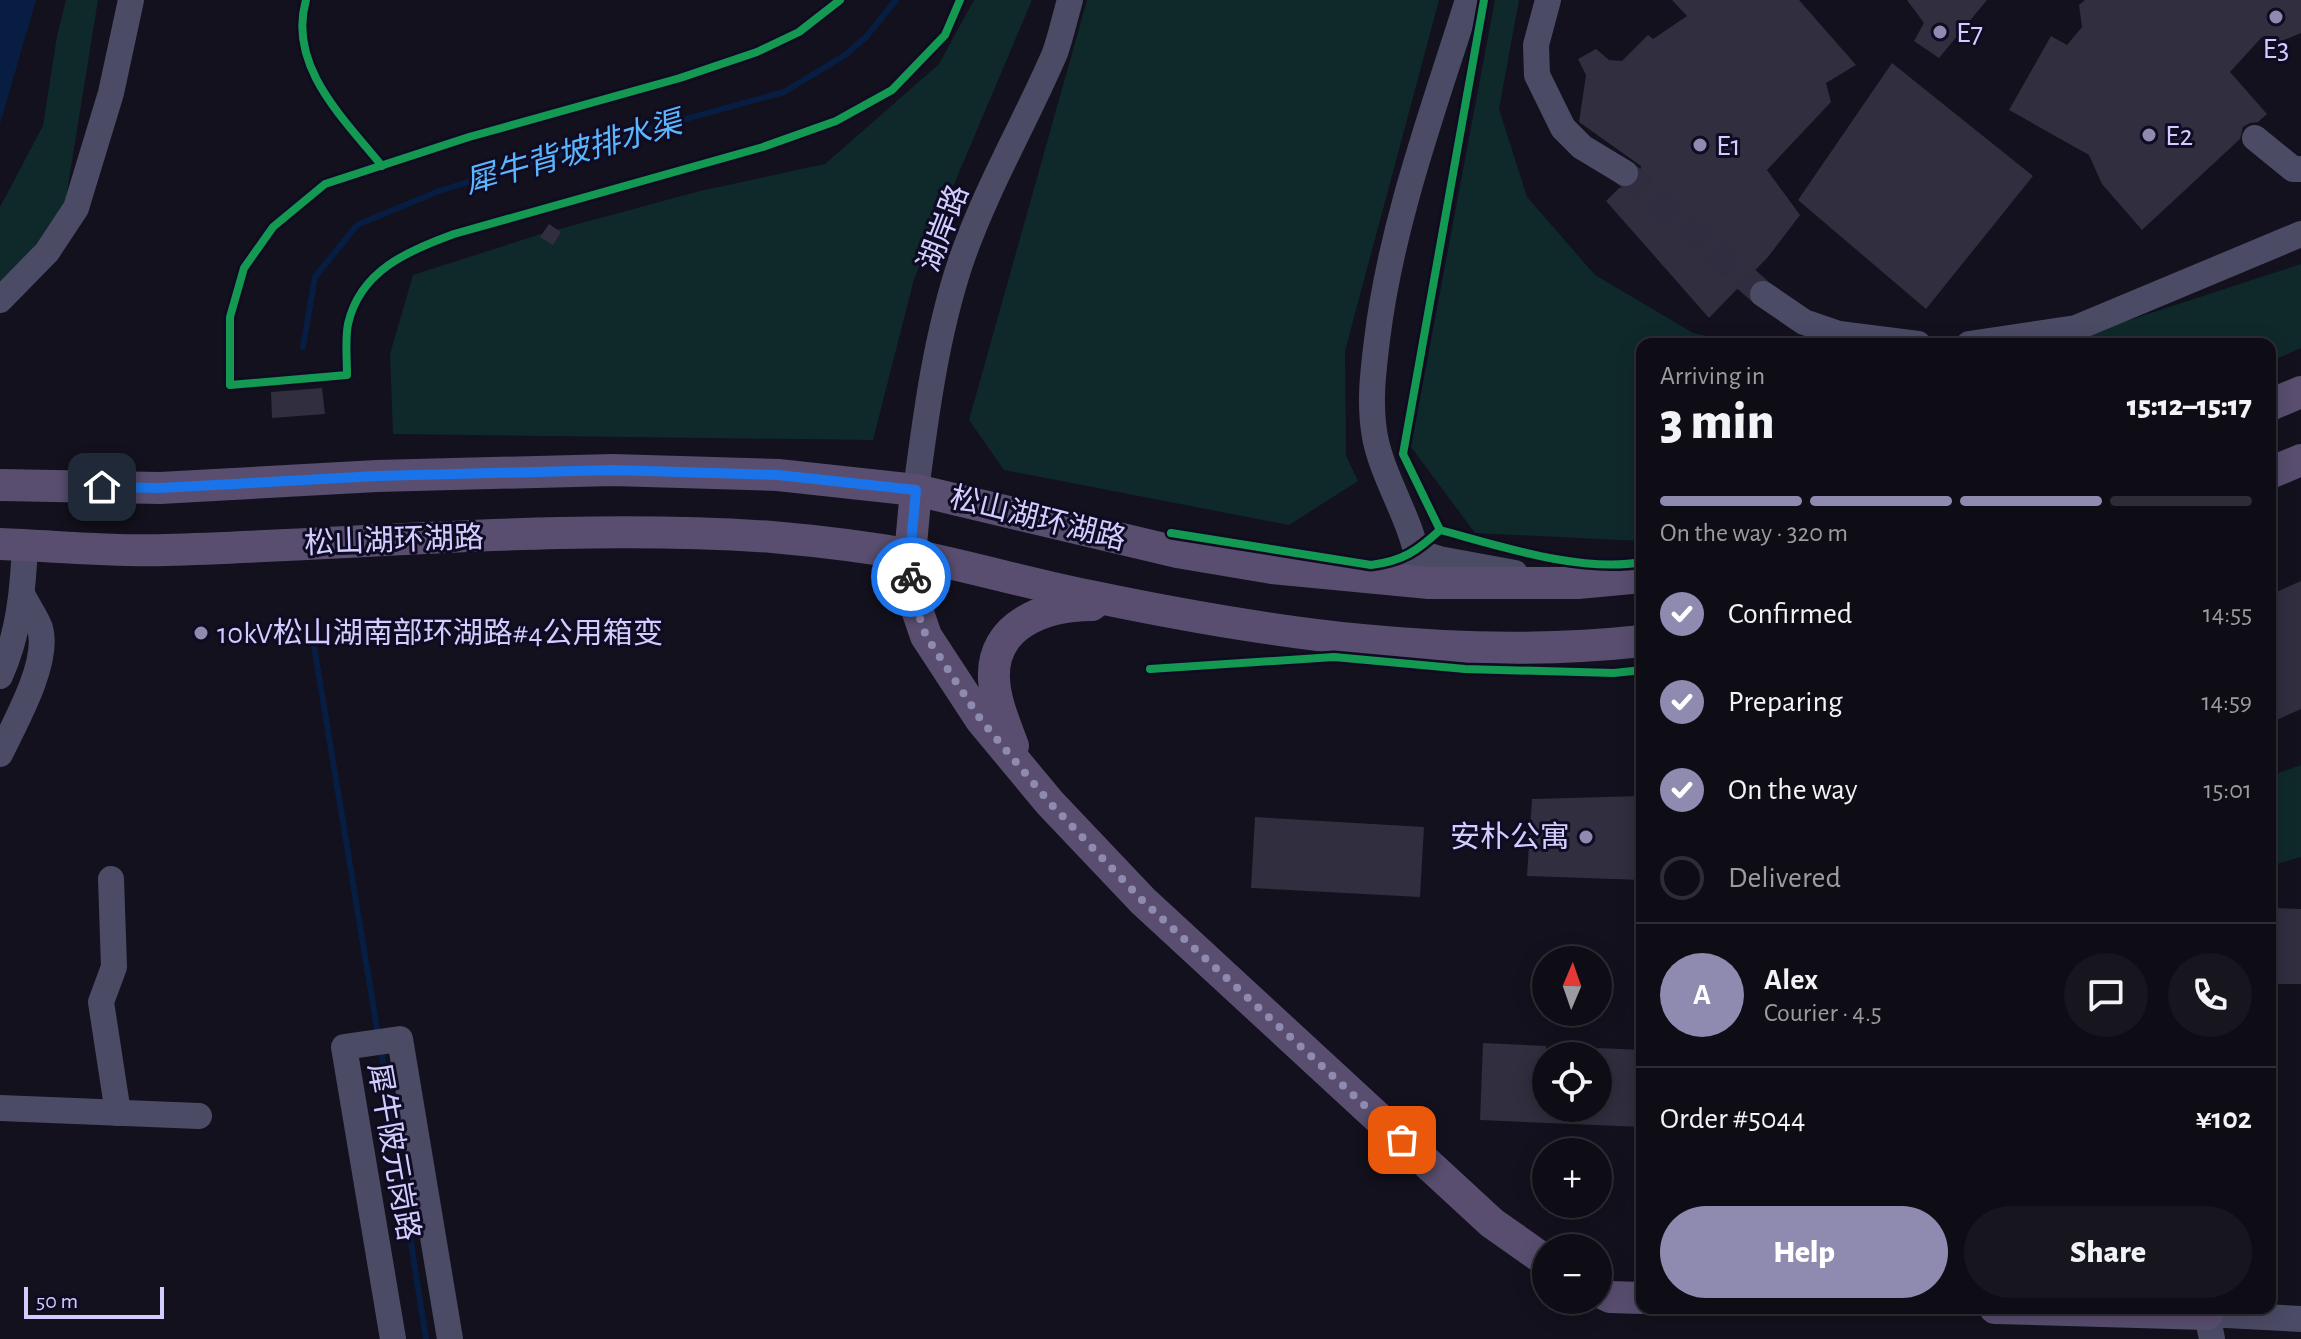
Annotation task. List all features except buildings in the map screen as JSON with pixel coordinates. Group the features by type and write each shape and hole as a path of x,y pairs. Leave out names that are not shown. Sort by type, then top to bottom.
{"main road":[{"path":"2276,402 2301,392"},
{"name":"松山湖环湖路","path":"0,485 160,488 377,476 613,470 778,475 916,490 1177,552 1272,568 1429,583 1578,583 1636,578"},
{"path":"916,490 910,555 913,598 926,636 981,720 1050,803 1143,901 1492,1223 1532,1251"},
{"name":"松山湖环湖路","path":"12,544 161,550 380,539 612,533 773,537 910,555 1262,629 1426,646 1582,647 1636,642"},
{"path":"1021,767 997,699 993,676 1001,642 1022,621 1052,610 1083,605 1142,606"},
{"path":"1612,1297 1636,1298"},
{"path":"2063,1314 2209,1327"}],"street":[{"path":"0,300 47,252 76,208 111,93 131,0"},
{"name":"湖岸路","path":"916,490 928,401 961,262 1010,145 1056,50 1070,0"},
{"path":"1390,580 1410,573 1418,563 1375,438 1371,393 1384,283 1419,154 1468,0"},
{"path":"1548,0 1536,45 1537,75 1563,128 1582,147 1625,173"},
{"path":"2255,138 2293,169 2301,169"},
{"path":"2009,338 2076,328 2301,234"},
{"path":"1763,294 1804,322 1839,334 1871,338"},
{"path":"1413,543 1439,559 1578,583"},
{"path":"0,754 25,701 40,657 40,629 22,594 12,544"},
{"path":"0,676 14,635 22,594"},
{"path":"111,879 114,967 101,1002 118,1113"},
{"name":"犀牛陂元岗路","path":"393,1339 344,1047 400,1039 450,1339"},
{"path":"0,1108 199,1116"},
{"path":"2209,1327 2301,1319"}],"green space":[{"path":"66,0 98,0 65,204 9,284 0,290 0,207 43,126"},
{"path":"974,0 1032,0 914,279 873,440 393,434 390,354 413,275 541,234 700,191 825,164 939,64"},
{"path":"1087,0 1439,0 1345,351 1346,456 1358,481 1289,525 1004,470 969,420"},
{"path":"1495,0 1519,0 1499,109 1527,197 1595,275 1693,333 1717,338 1636,338 1636,541 1475,533 1411,447"},
{"path":"2301,264 2301,348 2276,359 2276,338 2074,338"},
{"path":"2301,765 2301,857 2276,864 2276,774"}],"water":[{"path":"0,0 36,0 0,124"}],"waterway":[{"name":"犀牛背坡排水渠","path":"303,347 315,277 357,225 439,191 558,154 784,92 845,55 866,37 896,0"},
{"path":"313,640 378,1035"},
{"path":"381,1050 426,1339"}],"tunnel":[{"path":"1625,173 1763,294"}],"cycle path":[{"path":"306,0 302,24 312,69 336,110 382,166"},
{"path":"840,0 799,32 757,52 680,78 469,137 325,184 273,227 244,268 230,317 230,385 347,375 348,324 363,290 388,266 419,248 454,234 763,147 836,121 892,90 945,35 960,0"},
{"path":"1171,533 1371,565 1409,554 1440,530 1403,454 1484,0"},
{"path":"1440,530 1567,561 1593,564 1636,562"},
{"path":"1150,669 1334,657 1465,669 1614,673 1636,671"}],"way so far":[{"path":"911,577 913,598 926,636 981,720 1050,803 1143,901 1402,1140"}],"place":[{"name":"E3","path":"2276,17"},
{"name":"E7","path":"1940,32"},
{"name":"E2","path":"2149,135"},
{"name":"E1","path":"1700,145"},
{"name":"10kV松山湖南部环湖路#4公用箱变","path":"201,633"},
{"name":"安朴公寓","path":"1586,837"}],"route":[{"path":"102,487 160,488 377,476 613,470 778,475 916,490 911,577"}]}
